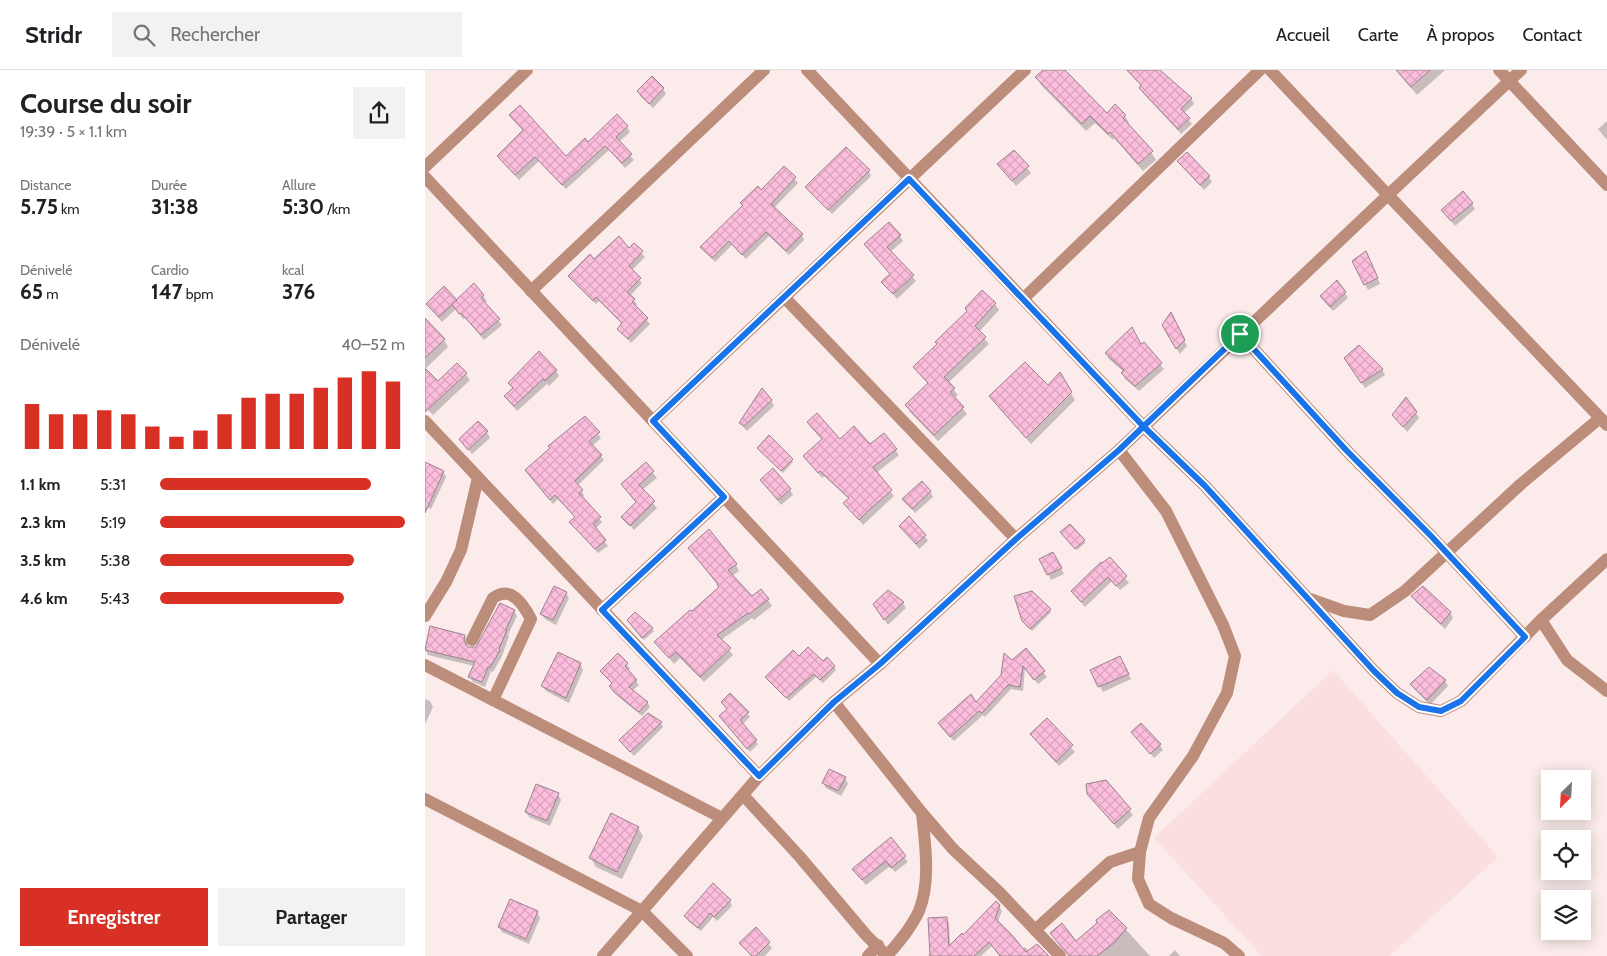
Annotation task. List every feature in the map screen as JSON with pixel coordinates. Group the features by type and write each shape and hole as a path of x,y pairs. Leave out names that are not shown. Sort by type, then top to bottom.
{"street":[{"path":"425,167 527,70"},
{"path":"531,290 764,70"},
{"path":"807,70 1143,426 1205,486 1374,671 1397,693 1419,707 1441,711 1461,701 1541,620 1607,559"},
{"path":"653,421 1025,70"},
{"path":"1023,299 1260,70"},
{"path":"1270,70 1604,422 1521,484 1405,591 1370,615 1344,611 1309,599"},
{"path":"1499,70 1607,185"},
{"path":"603,956 759,776 834,702 880,664 1016,539 1119,450 1521,70"},
{"path":"425,176 880,664"},
{"path":"784,297 1016,539"},
{"path":"1240,334 1346,450 1447,552 1525,637"},
{"path":"425,421 759,776"},
{"path":"1119,450 1166,512 1223,625 1235,656 1227,693 1193,756 1149,818 1139,852 1138,879 1149,904 1171,918 1223,943 1239,956"},
{"path":"426,611 446,582 461,550 479,478"},
{"path":"602,610 724,497"},
{"path":"471,640 493,598 498,594 507,593 523,604 531,619 493,700"},
{"path":"1541,620 1567,660 1607,691"},
{"path":"425,665 722,818"},
{"path":"834,702 953,849 999,892 1060,956"},
{"path":"743,795 800,857 866,935 887,956 904,935 919,910 925,883 925,844 922,813"},
{"path":"425,798 642,910 687,956"},
{"path":"1035,930 1110,862 1139,852"},
{"path":"868,956 878,945"}],"shaded area":[{"path":"1333,670 1498,857 1389,956 1262,956 1154,838"}],"building":[{"path":"1043,70 1065,70 1107,113 1115,104 1126,115 1123,118 1153,151 1138,164 1110,132 1108,134 1090,116 1082,124 1035,77"},
{"path":"1127,70 1160,70 1192,98 1181,109 1190,118 1178,129 1139,88 1141,85"},
{"path":"1396,70 1430,70 1411,87"},
{"path":"652,76 664,88 649,104 637,91"},
{"path":"520,105 566,156 585,138 588,142 617,114 628,126 616,137 632,154 622,163 605,146 562,185 535,157 515,175 497,156 523,130 509,115"},
{"path":"846,147 870,170 828,210 805,187"},
{"path":"1014,150 1029,166 1012,181 997,164"},
{"path":"1187,152 1210,176 1200,185 1177,161"},
{"path":"784,166 796,177 771,204 803,234 786,251 766,232 742,255 729,241 712,258 700,247 743,205 740,203 758,186 761,190"},
{"path":"1463,191 1473,203 1451,221 1441,210"},
{"path":"889,222 901,235 887,247 914,275 893,294 881,282 890,274 864,244"},
{"path":"619,236 629,248 634,243 643,251 629,266 641,278 627,292 635,299 632,302 648,318 628,339 617,329 622,323 596,297 593,301 568,276 590,254 594,259"},
{"path":"1366,251 1378,278 1364,285 1352,261"},
{"path":"1337,280 1346,292 1330,307 1320,296"},
{"path":"474,283 484,295 481,298 500,319 481,335 461,313 459,314 452,304"},
{"path":"444,286 457,300 439,317 426,304"},
{"path":"982,290 996,303 975,326 986,337 944,377 955,388 950,392 964,407 934,435 905,405 928,383 913,367 937,344 935,342 967,311 965,308"},
{"path":"1171,312 1185,340 1176,349 1162,325"},
{"path":"425,318 445,339 425,358"},
{"path":"1132,327 1141,344 1144,342 1162,363 1135,386 1121,373 1124,370 1105,353"},
{"path":"1359,345 1383,369 1361,383 1344,358"},
{"path":"539,351 557,370 545,381 543,379 514,406 504,396 513,388 508,383"},
{"path":"1025,362 1048,385 1060,372 1072,392 1026,438 989,396"},
{"path":"457,363 467,373 425,412 425,368 438,381"},
{"path":"762,388 772,400 744,426 739,423"},
{"path":"1406,397 1417,412 1403,427 1392,415"},
{"path":"817,413 840,439 854,426 870,444 884,433 897,449 873,467 892,490 859,520 843,503 849,498 820,471 818,473 803,456 822,439 807,422"},
{"path":"585,416 600,432 589,441 602,455 575,481 583,490 579,493 601,517 593,524 606,540 595,549 569,522 575,517 555,495 550,500 525,470 550,448 548,446"},
{"path":"478,421 488,431 468,450 459,439"},
{"path":"769,435 793,459 781,471 757,448"},
{"path":"425,462 444,471 425,513"},
{"path":"646,462 654,471 639,485 655,501 630,526 621,517 636,502 621,484"},
{"path":"773,468 791,489 778,500 760,480"},
{"path":"922,481 931,491 912,509 902,499"},
{"path":"909,516 926,535 916,544 899,526"},
{"path":"1070,524 1085,540 1075,549 1060,532"},
{"path":"709,529 737,564 728,570 752,596 761,589 769,599 717,635 731,648 700,677 676,652 669,658 654,642 719,587 688,548"},
{"path":"1053,552 1062,568 1047,575 1039,559"},
{"path":"1110,557 1127,576 1116,586 1108,577 1081,602 1071,591 1101,562"},
{"path":"554,586 567,592 553,620 540,614"},
{"path":"1423,586 1451,612 1441,624 1411,596"},
{"path":"888,590 904,602 884,620 873,604"},
{"path":"1032,591 1051,609 1030,629 1022,621 1014,596"},
{"path":"500,603 515,610 506,629 500,650 490,668 488,667 482,682 468,677 475,662 425,650 430,626 465,635 466,645 476,647"},
{"path":"635,612 653,628 642,638 627,620"},
{"path":"808,647 823,661 827,657 835,666 820,680 814,674 786,698 765,677 793,650 799,656"},
{"path":"1026,648 1045,671 1034,680 1023,666 1020,687 1008,685 982,713 979,711 950,737 938,723 971,694 976,702 1001,675 1004,653 1012,660"},
{"path":"558,652 581,663 566,698 541,686"},
{"path":"618,653 628,663 625,666 637,680 629,687 648,702 639,712 615,693 609,686 612,683 600,671"},
{"path":"1120,656 1129,674 1098,687 1090,670"},
{"path":"1429,667 1446,680 1427,700 1410,684"},
{"path":"730,693 749,712 740,720 757,740 747,749 719,716 727,709 721,702"},
{"path":"648,713 662,722 630,752 619,740"},
{"path":"1047,718 1073,745 1056,762 1030,734"},
{"path":"1141,723 1161,744 1150,754 1131,732"},
{"path":"829,769 846,777 838,791 822,783"},
{"path":"1106,780 1131,809 1114,824 1087,794 1086,784"},
{"path":"536,784 559,793 547,821 525,812"},
{"path":"611,813 639,827 617,872 589,858"},
{"path":"891,837 906,856 891,868 886,861 862,880 852,869"},
{"path":"713,883 731,900 714,917 710,913 698,928 684,916"},
{"path":"510,899 538,911 526,939 498,927"},
{"path":"996,901 1000,905 995,918 1026,952 1037,944 1049,956 1000,956 989,942 974,956 930,956 928,918 947,917 949,946 962,933 963,935"},
{"path":"1109,910 1127,928 1114,943 1097,956 1069,956 1050,933 1062,923 1076,941 1097,923 1096,920"},
{"path":"756,927 770,942 756,956 752,956 739,943"}],"route":[{"path":"1240,334 1143,426 1119,450 1016,539 880,664 834,702 759,776 602,610 724,497 653,421 909,179 1143,426 1205,486 1374,671 1397,693 1419,707 1441,711 1461,701 1525,637 1432,537 1346,450 1240,334"}]}
